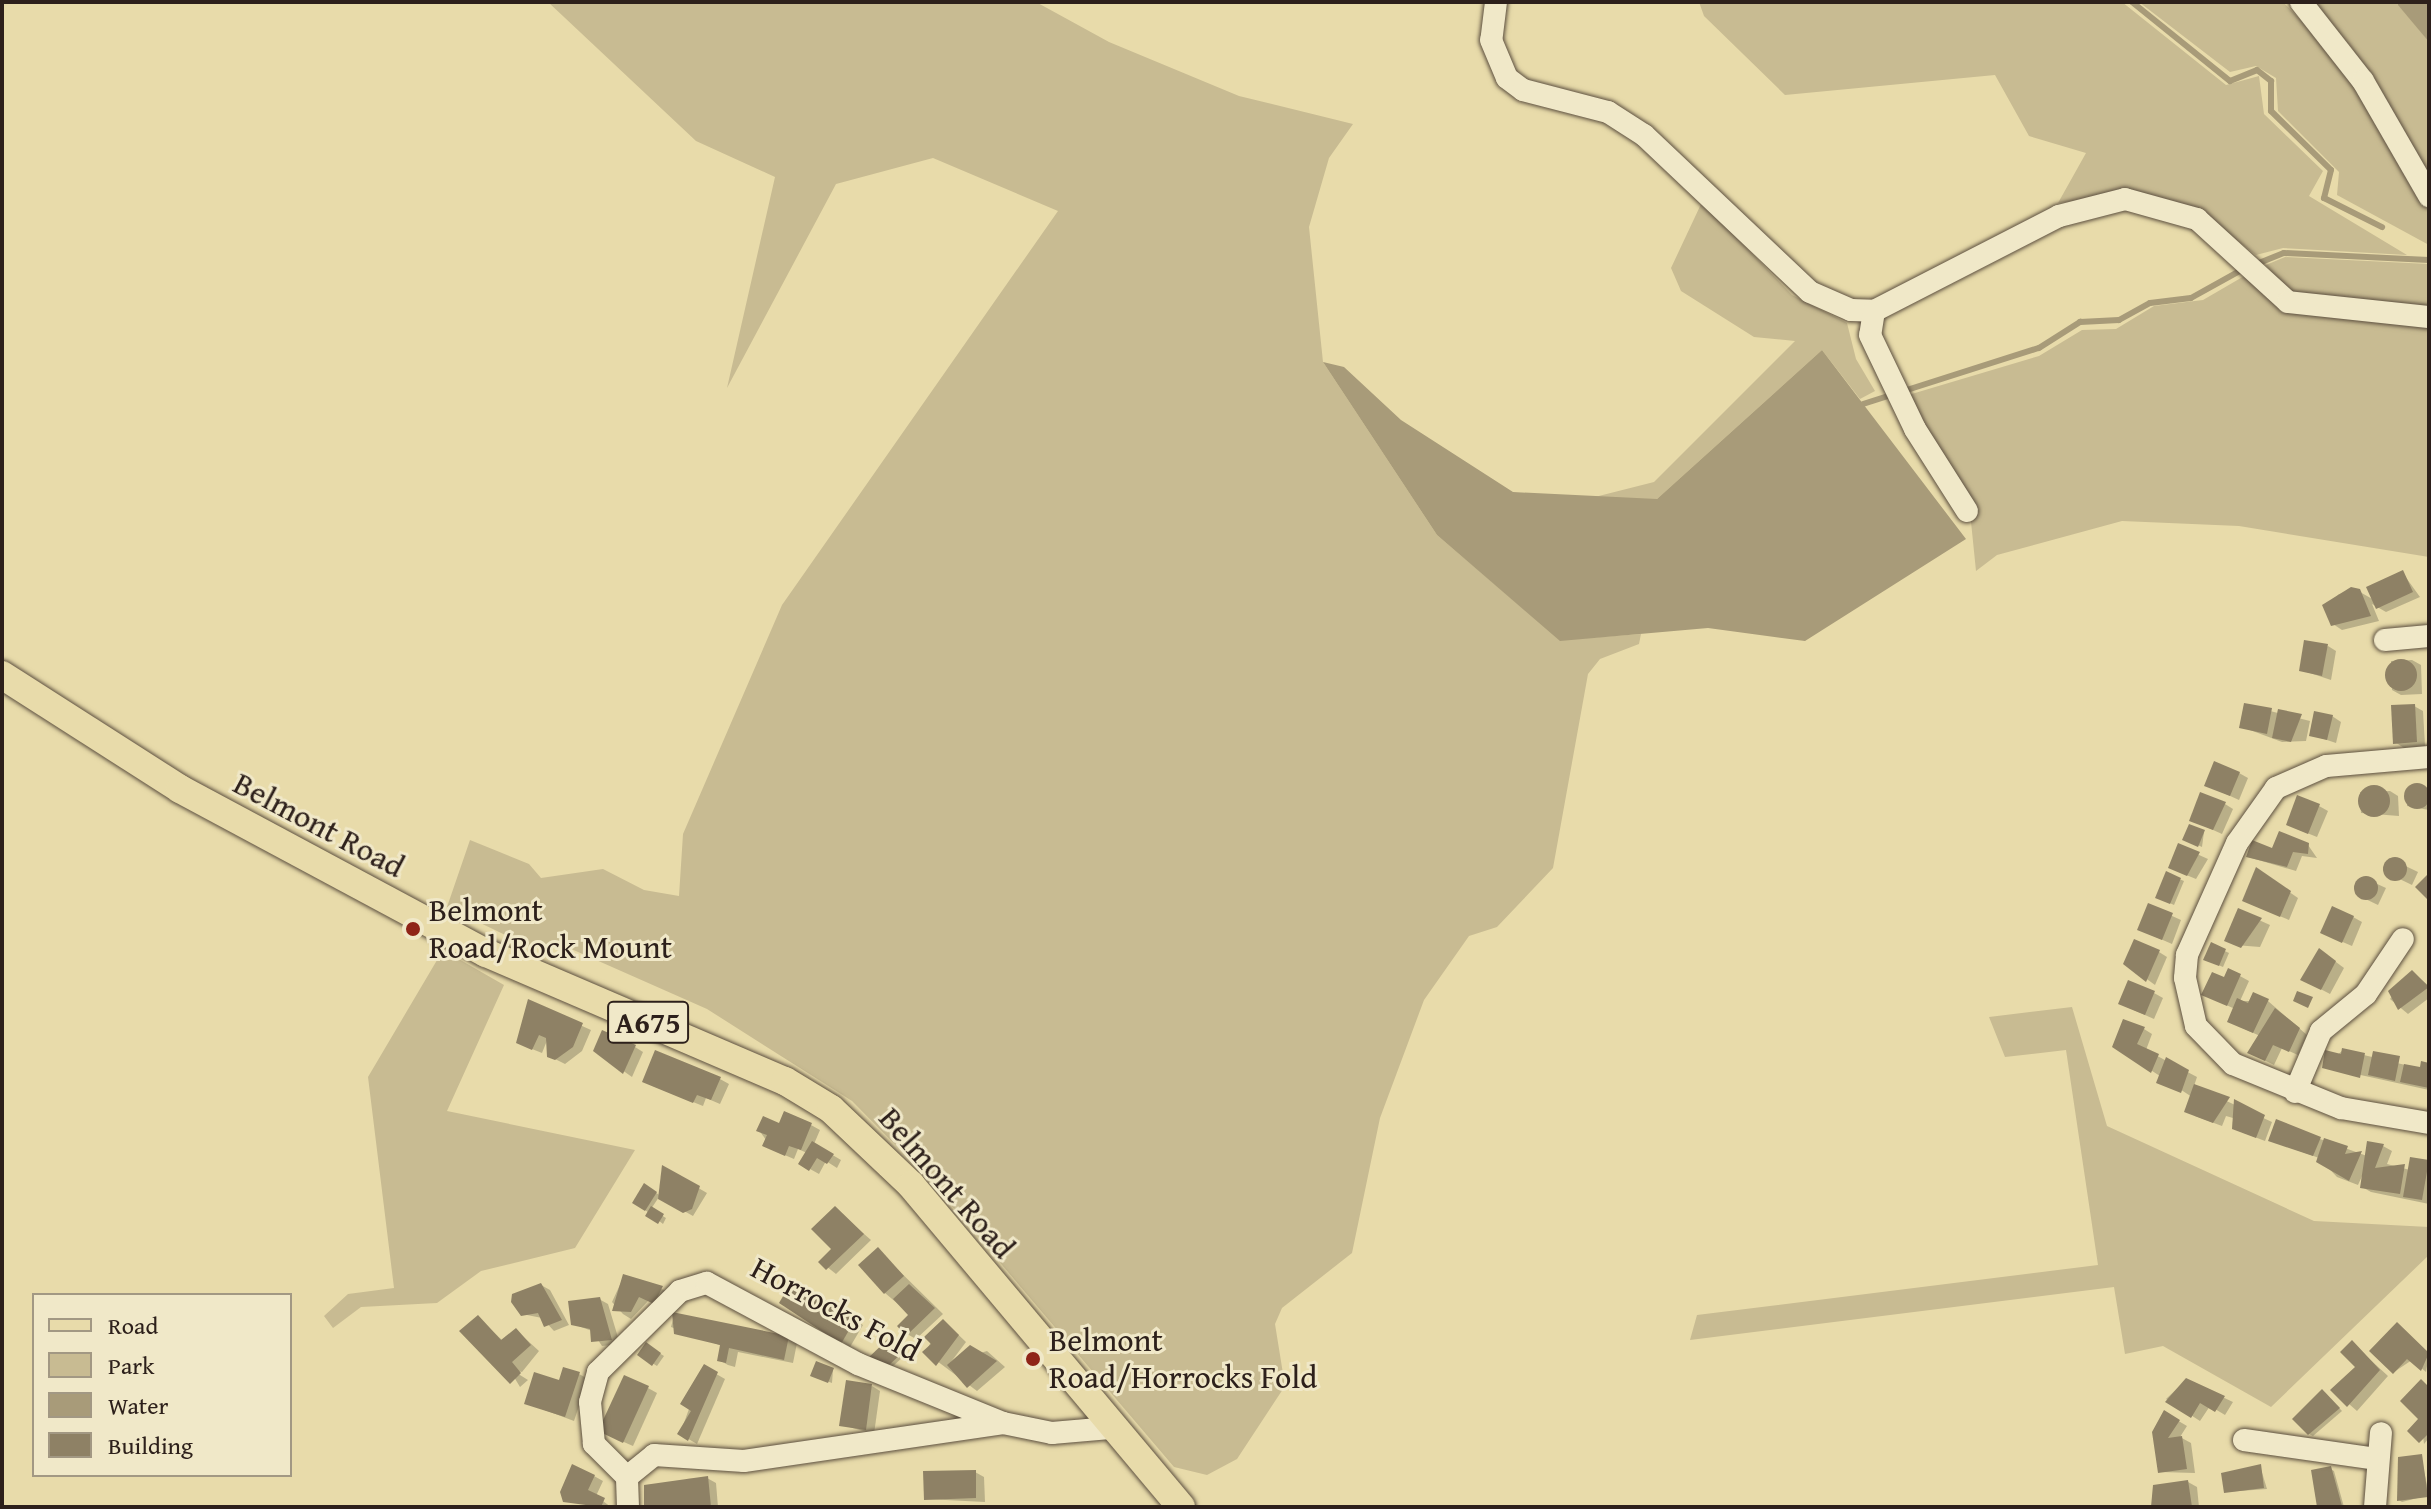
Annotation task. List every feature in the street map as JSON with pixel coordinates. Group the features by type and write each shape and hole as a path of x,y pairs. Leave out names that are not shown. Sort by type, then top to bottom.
{"main road":[{"name":"Belmont Road","path":"2,675 180,789 473,946 785,1081 831,1109 911,1185 1110,1428 1181,1507"}],"street":[{"path":"1496,2 1491,40 1507,78 1523,90 1608,112 1682,166 1810,292 1874,311 2059,216 2125,199 2197,219 2244,255 2288,302 2429,317"},
{"path":"2301,2 2341,49 2429,196"},
{"path":"1874,311 1870,335 1915,429 1967,511"},
{"path":"2385,640 2421,631"},
{"path":"2429,757 2326,766 2276,788 2237,843 2187,955 2188,1003 2212,1048 2295,1092 2341,1108 2429,1123"},
{"path":"2295,1092 2321,1031 2366,994 2381,956 2403,939"},
{"name":"Horrocks Fold","path":"1003,1423 744,1461 654,1455 627,1477 594,1444 590,1402 598,1372 680,1291 707,1283 858,1364 1003,1423 1052,1433 1110,1428"},
{"path":"2375,1507 2381,1433"},
{"path":"2240,1437 2378,1459"},
{"path":"627,1477 628,1507"}],"green space":[{"path":"548,2 1036,2 1109,42 1239,96 1353,124 1329,158 1309,227 1323,362 1437,535 1560,640 1641,634 1639,644 1600,659 1588,674 1553,868 1497,927 1469,936 1424,1000 1380,1118 1352,1253 1282,1308 1275,1324 1285,1386 1237,1459 1207,1475 1174,1467 928,1178 852,1101 707,1009 560,944 530,947 447,907 470,840 529,864 541,878 603,869 644,890 679,896 683,834 782,605 1058,211 933,158 836,184 727,388 775,177 696,141"},
{"path":"1699,2 2122,2 2226,85 2259,76 2264,114 2323,171 2309,196 2407,255 2283,248 2256,255 2216,224 2119,195 2058,203 2086,153 2029,136 1995,75 1785,95 1704,16"},
{"path":"2139,2 2283,2 2339,60 2429,204 2429,245 2337,195 2339,172 2278,111 2276,78 2256,66 2230,72"},
{"path":"2313,2 2398,2 2429,42 2429,178 2352,48"},
{"path":"1702,202 1792,295 1847,323 1856,359 1875,391 1860,399 1822,350 1657,499 1579,501 1654,482 1795,341 1754,337 1681,291 1671,268"},
{"path":"2285,257 2429,264 2429,312 2294,298 2266,265"},
{"path":"2246,275 2283,310 2429,322 2429,557 2239,526 2122,521 1997,555 1976,571 1969,502 1905,396 2039,356 2082,330 2116,329 2154,306 2203,300"},
{"path":"443,950 504,985 447,1111 635,1150 575,1248 481,1271 437,1303 361,1307 333,1328 324,1316 348,1294 394,1288 368,1077"},
{"path":"2072,1007 2107,1126 2314,1221 2429,1227 2429,1255 2271,1407 2163,1346 2125,1354 2114,1287 1690,1340 1697,1315 2098,1265 2066,1050 2005,1057 1989,1017"}],"water":[{"path":"2398,2 2429,2 2429,42 2398,5"},
{"path":"1822,350 1966,539 1805,641 1708,628 1560,641 1437,535 1323,362 1344,367 1401,420 1513,492 1657,499"}],"building":[{"path":"2403,570 2413,592 2376,609 2366,587"},
{"path":"2351,587 2360,589 2371,616 2331,626 2322,605"},
{"path":"2304,640 2328,644 2322,676 2299,671"},
{"path":"2401,659 2412,664 2417,675 2412,686 2401,691 2390,686 2385,675 2390,664"},
{"path":"2244,703 2272,708 2267,734 2239,728"},
{"path":"2415,704 2417,742 2393,744 2391,705"},
{"path":"2278,709 2302,714 2291,742 2272,738"},
{"path":"2314,711 2333,715 2327,740 2309,736"},
{"path":"2214,761 2240,772 2230,796 2204,786"},
{"path":"2417,783 2426,787 2430,796 2426,805 2417,809 2408,805 2404,796 2408,787"},
{"path":"2374,785 2385,790 2390,801 2385,812 2374,817 2363,812 2358,801 2363,790"},
{"path":"2200,792 2226,802 2213,830 2189,821"},
{"path":"2297,795 2320,804 2308,834 2286,825"},
{"path":"2189,824 2205,830 2198,847 2182,840"},
{"path":"2279,831 2309,843 2308,854 2293,852 2287,867 2246,857 2252,840 2272,848"},
{"path":"2178,843 2200,852 2187,876 2168,868"},
{"path":"2395,857 2404,860 2407,869 2404,878 2395,881 2386,878 2383,869 2386,860"},
{"path":"2256,867 2291,891 2280,917 2242,901"},
{"path":"2166,871 2181,878 2170,904 2155,898"},
{"path":"2429,873 2429,901 2415,887"},
{"path":"2366,876 2377,883 2378,888 2371,899 2366,900 2355,893 2354,888 2361,877"},
{"path":"2148,903 2173,913 2162,940 2137,930"},
{"path":"2332,906 2354,916 2342,943 2320,933"},
{"path":"2238,908 2262,918 2241,948 2224,941"},
{"path":"2134,939 2160,950 2146,982 2123,964"},
{"path":"2211,942 2226,949 2219,966 2203,960"},
{"path":"2319,948 2336,961 2321,990 2300,980"},
{"path":"2228,968 2241,974 2227,1006 2201,995 2212,972 2224,977"},
{"path":"2412,970 2429,987 2398,1010 2388,991"},
{"path":"2128,980 2155,991 2145,1015 2118,1004"},
{"path":"2297,991 2313,997 2308,1008 2293,1001"},
{"path":"2253,992 2269,999 2253,1033 2227,1022 2237,998 2248,1003"},
{"path":"528,999 583,1023 573,1047 555,1060 547,1057 546,1038 539,1035 532,1050 516,1043"},
{"path":"2275,1008 2300,1028 2289,1052 2273,1045 2265,1061 2247,1053"},
{"path":"2123,1019 2145,1027 2137,1044 2159,1054 2151,1073 2112,1047"},
{"path":"602,1030 636,1045 623,1074 593,1051"},
{"path":"2342,1048 2365,1053 2360,1078 2322,1068 2325,1050 2341,1054"},
{"path":"655,1050 721,1077 711,1100 697,1095 693,1103 642,1082"},
{"path":"2373,1051 2400,1056 2395,1081 2368,1075"},
{"path":"2166,1057 2189,1070 2181,1093 2156,1083"},
{"path":"2421,1061 2429,1063 2429,1088 2400,1082 2404,1064 2420,1067"},
{"path":"2194,1084 2230,1097 2213,1123 2184,1112"},
{"path":"2234,1099 2265,1115 2256,1138 2232,1129"},
{"path":"784,1111 812,1123 801,1150 789,1146 785,1156 762,1146 767,1135 756,1131 763,1116 779,1123"},
{"path":"2276,1119 2321,1137 2313,1156 2268,1141"},
{"path":"2324,1138 2348,1146 2345,1154 2362,1151 2349,1181 2316,1162"},
{"path":"812,1141 834,1154 827,1164 817,1158 809,1171 798,1164"},
{"path":"2367,1141 2384,1144 2375,1168 2405,1164 2400,1194 2360,1188"},
{"path":"2410,1157 2429,1160 2422,1200 2403,1197"},
{"path":"662,1165 700,1186 692,1209 683,1213 658,1199"},
{"path":"644,1183 657,1192 645,1211 632,1203"},
{"path":"651,1206 664,1214 658,1224 645,1216"},
{"path":"835,1206 864,1234 826,1270 818,1262 831,1249 811,1229"},
{"path":"878,1247 904,1276 884,1294 858,1265"},
{"path":"623,1274 663,1286 654,1304 639,1297 631,1312 612,1311"},
{"path":"792,1281 856,1318 841,1344 779,1303"},
{"path":"541,1283 562,1320 544,1327 538,1313 521,1316 511,1302 512,1294"},
{"path":"909,1284 935,1308 906,1336 897,1326 908,1315 893,1299"},
{"path":"600,1297 612,1340 591,1342 590,1329 571,1325 568,1301"},
{"path":"672,1312 789,1336 784,1360 729,1348 726,1363 717,1361 720,1345 674,1334"},
{"path":"478,1315 501,1340 516,1328 531,1345 512,1362 521,1373 510,1384 459,1331"},
{"path":"943,1319 959,1335 936,1366 922,1352 931,1344 924,1337"},
{"path":"2397,1322 2429,1353 2421,1371 2407,1359 2393,1374 2369,1351"},
{"path":"888,1339 902,1353 888,1366 867,1359"},
{"path":"2352,1340 2380,1370 2347,1407 2330,1390 2355,1367 2340,1352"},
{"path":"646,1342 661,1353 652,1366 637,1355"},
{"path":"970,1345 997,1361 967,1388 947,1365"},
{"path":"816,1361 834,1368 828,1383 810,1376"},
{"path":"704,1364 718,1372 688,1441 677,1434 691,1411 680,1404"},
{"path":"563,1367 580,1372 565,1417 524,1404 534,1372 559,1380"},
{"path":"624,1375 649,1386 623,1443 598,1431"},
{"path":"2186,1378 2225,1396 2215,1412 2200,1403 2191,1418 2165,1402"},
{"path":"2421,1379 2429,1387 2429,1433 2419,1443 2407,1431 2418,1419 2400,1401"},
{"path":"846,1380 872,1384 866,1430 839,1426"},
{"path":"2322,1389 2340,1408 2308,1435 2292,1419"},
{"path":"2164,1410 2180,1420 2168,1438 2182,1436 2187,1469 2158,1473 2152,1432"},
{"path":"2422,1454 2428,1497 2397,1501 2398,1457"},
{"path":"572,1464 595,1475 588,1490 605,1498 601,1507 563,1502 560,1492"},
{"path":"2261,1464 2264,1488 2224,1493 2221,1473"},
{"path":"2331,1466 2342,1506 2317,1507 2311,1470"},
{"path":"976,1470 976,1498 924,1500 923,1471"},
{"path":"708,1476 711,1507 644,1507 644,1485"},
{"path":"2188,1480 2192,1507 2151,1507 2153,1485"}],"waterway":[{"path":"2132,2 2230,81 2257,70 2271,81 2271,111 2331,170 2324,198 2382,227"},
{"path":"2254,265 2284,253 2429,260"},
{"path":"1863,404 2039,348 2080,322 2119,320 2150,303 2191,298 2243,269"}],"place":[{"name":"Belmont Road/Rock Mount","path":"413,929"},
{"name":"Belmont Road/Horrocks Fold","path":"1033,1359"}]}
